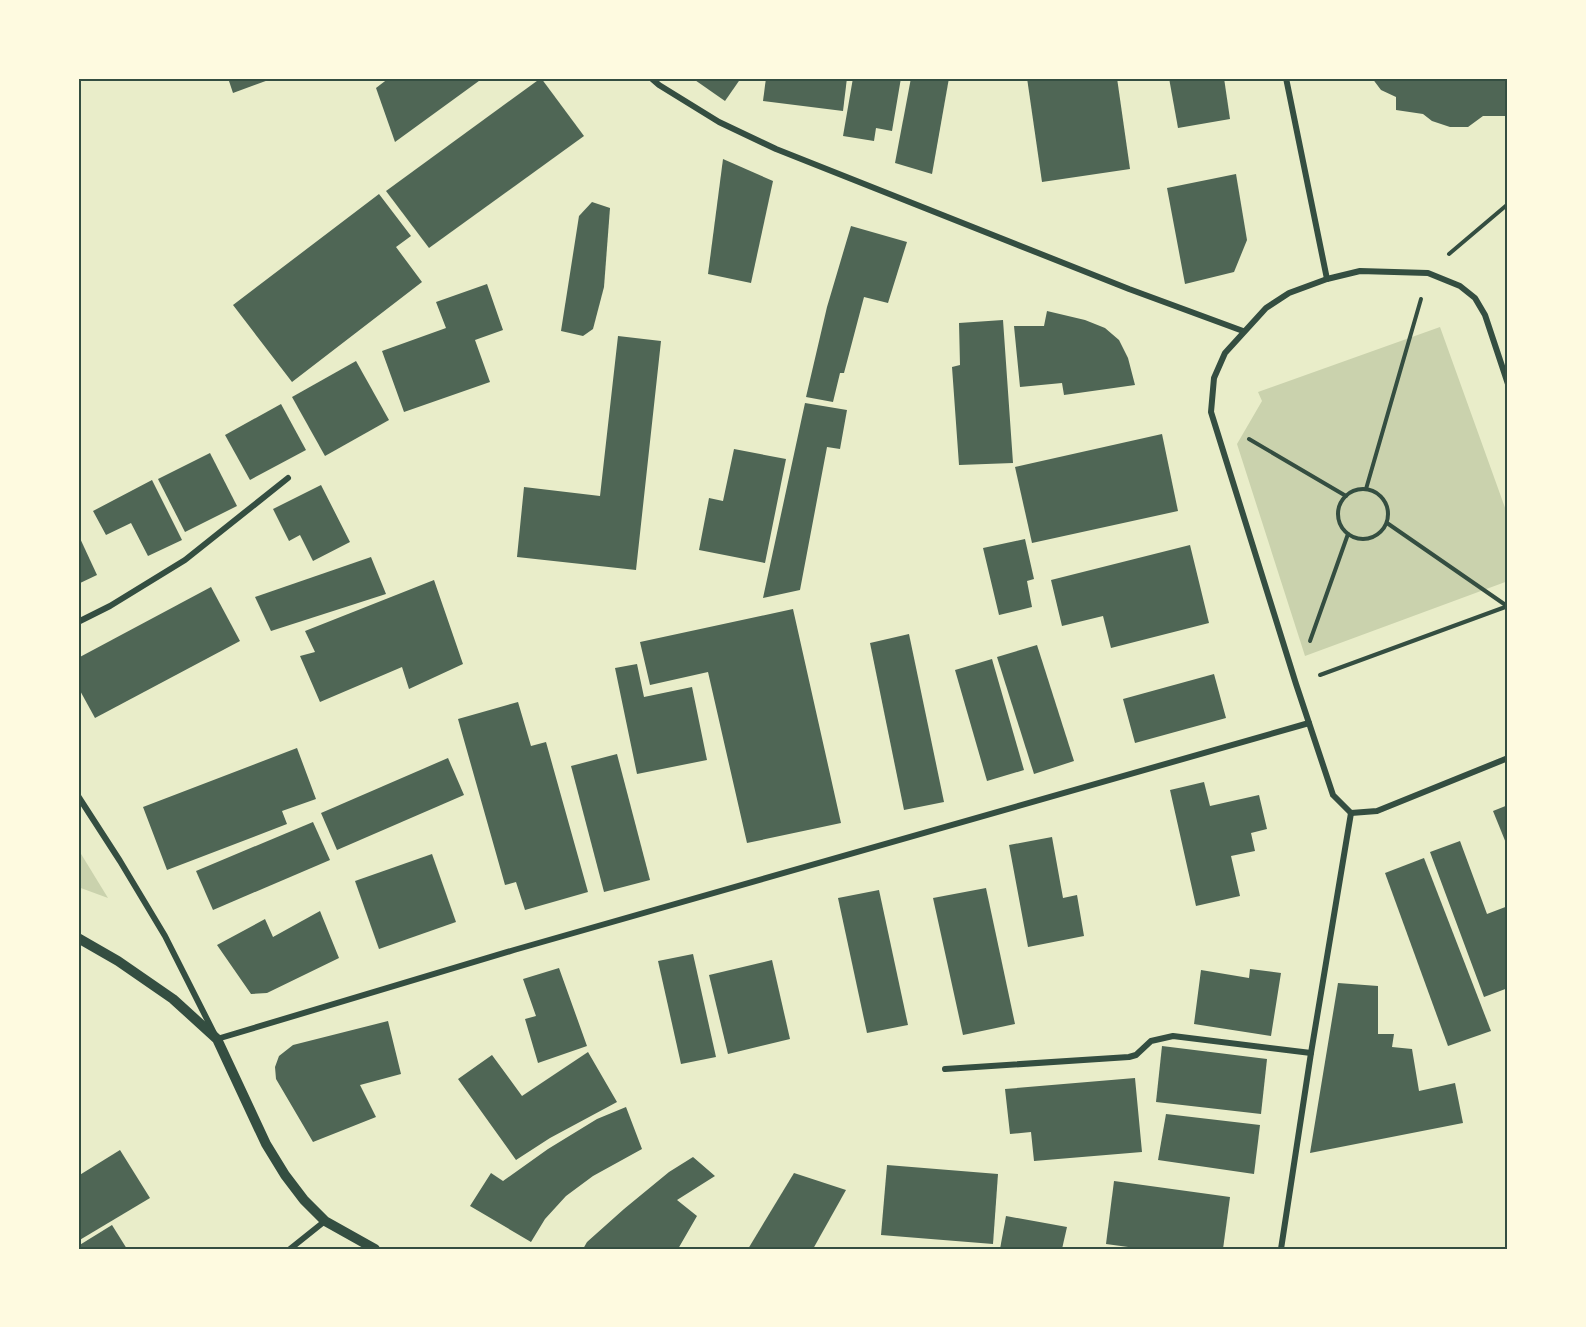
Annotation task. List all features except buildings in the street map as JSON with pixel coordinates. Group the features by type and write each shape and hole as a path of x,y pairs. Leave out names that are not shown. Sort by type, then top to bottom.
{"street":[{"path":"651,78 719,122 776,149 1129,289 1243,331"},
{"path":"1286,78 1327,279"},
{"path":"1508,384 1485,315 1475,297 1460,286 1428,273 1360,271 1327,279 1289,294 1266,308 1225,353 1214,378 1212,412 1296,684 1333,795 1351,813 1377,811 1508,758"},
{"path":"78,622 111,606 185,560 288,478"},
{"path":"217,1039 525,947 1309,723"},
{"path":"78,796 165,936 266,1144 298,1192 325,1221 375,1249"},
{"path":"1281,1249 1351,813"},
{"path":"78,938 118,961 173,999 217,1039"},
{"path":"945,1069 1129,1057 1136,1055 1152,1041 1173,1036 1311,1053"},
{"path":"290,1249 325,1221"}],"path":[{"path":"1366,489 1428,273 1508,204"},
{"path":"1212,412 1243,435 1346,496"},
{"path":"1359,489 1366,489 1374,491 1385,501 1388,508 1387,524 1377,535 1362,539 1348,534 1342,528 1338,512 1346,496 1359,489"},
{"path":"1296,684 1508,606 1387,524"},
{"path":"1296,684 1348,534"}],"green space":[{"path":"1440,327 1508,516 1508,581 1305,656 1237,444 1262,401 1258,392"},
{"path":"78,849 108,898 78,887"}]}
